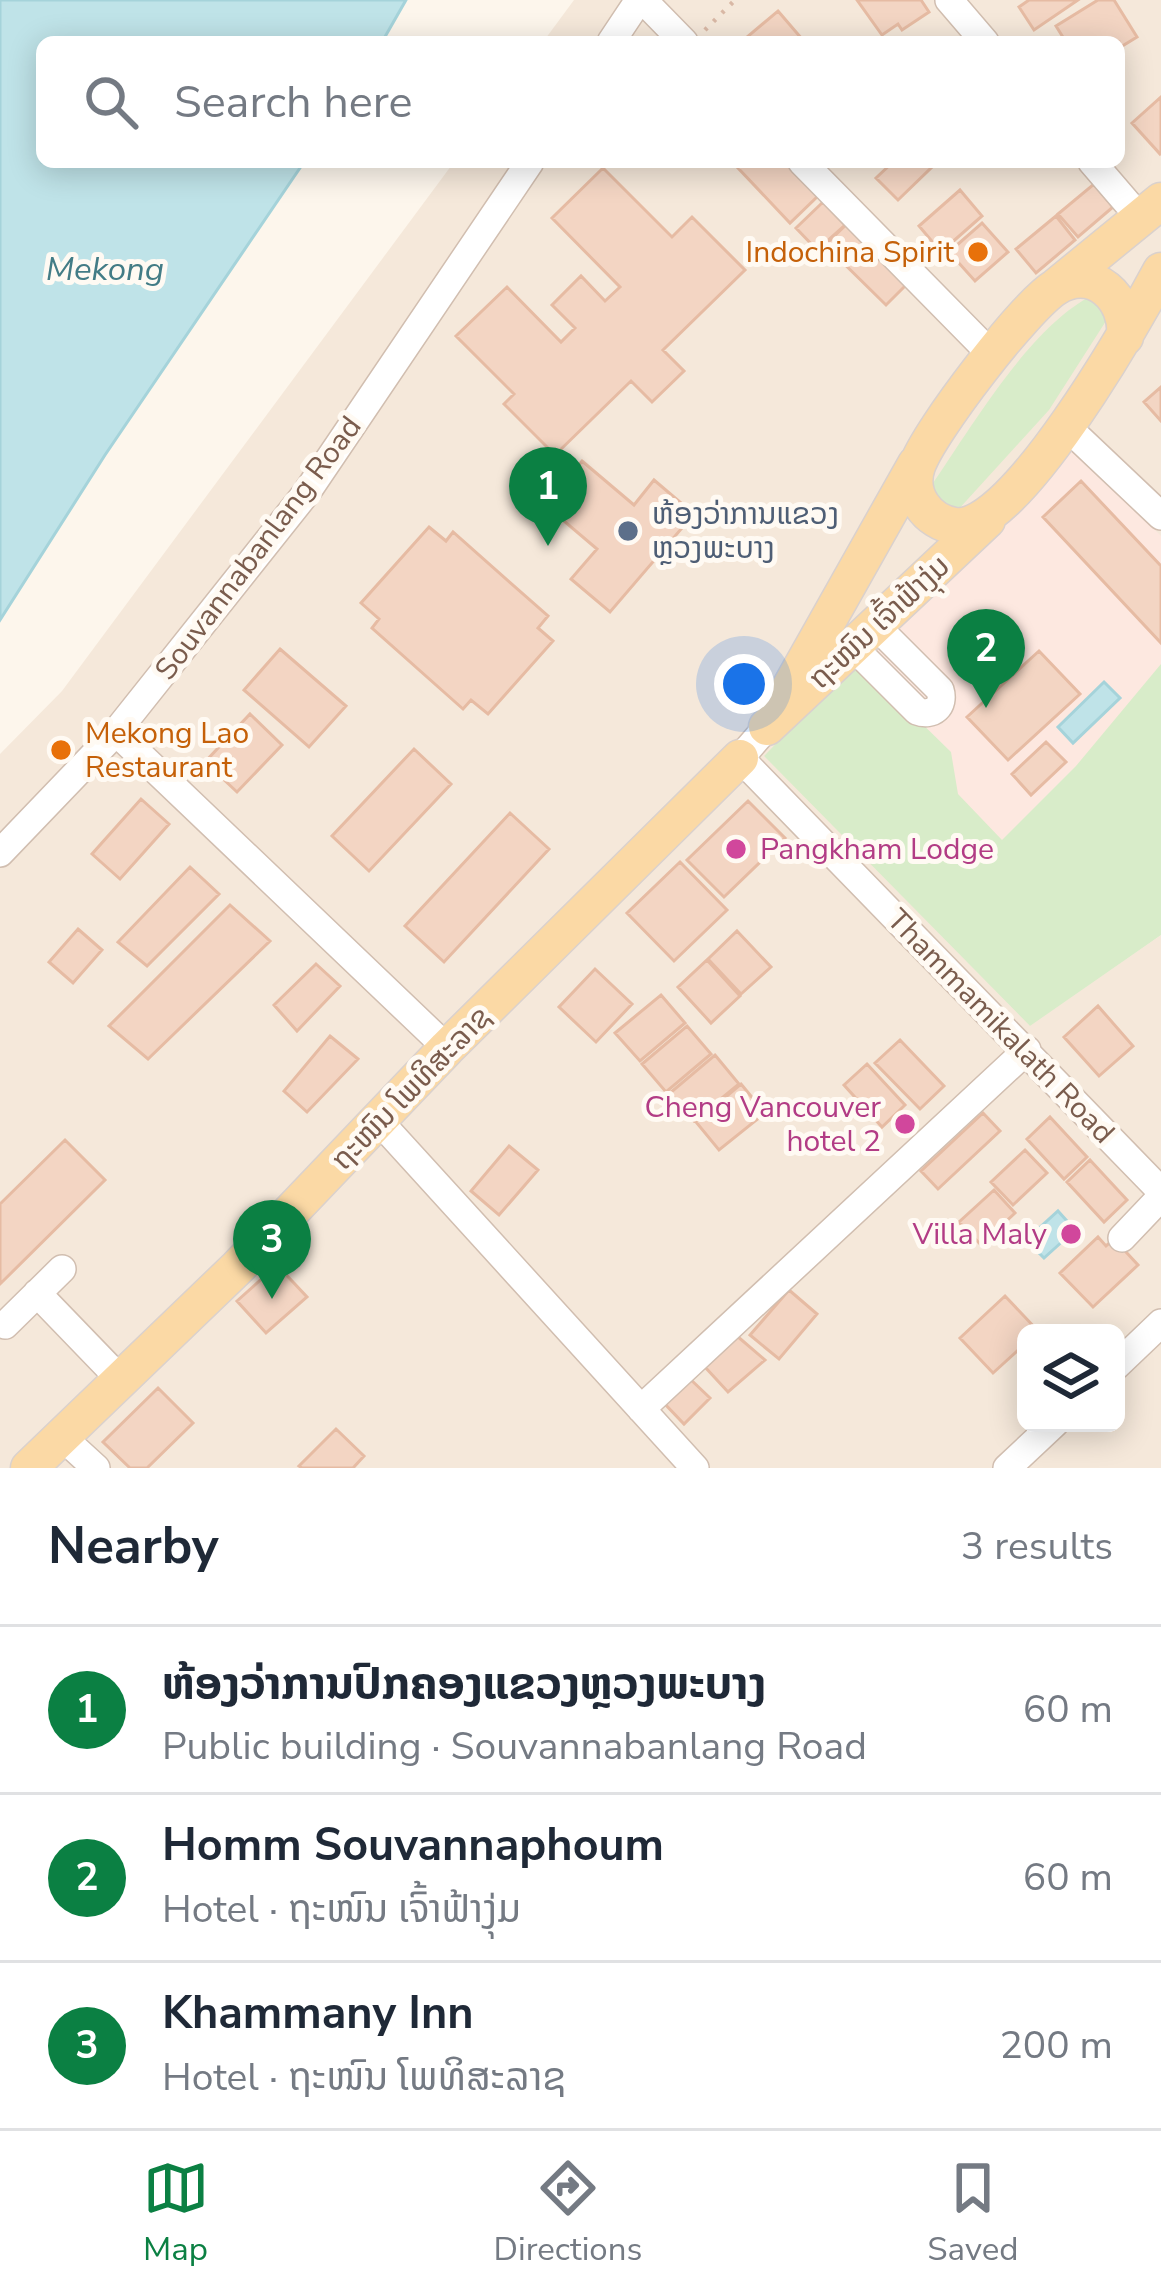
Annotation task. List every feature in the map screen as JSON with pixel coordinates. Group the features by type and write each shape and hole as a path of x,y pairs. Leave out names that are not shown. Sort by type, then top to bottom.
{"main road":[{"name":"ຖະໜົນ ເຈົ້າຟ້າງຸ່ມ","path":"767,727 917,462 991,354 1049,292 1151,210"},
{"name":"ຖະໜົນ ເຈົ້າຟ້າງຸ່ມ","path":"767,727 991,516 1067,427 1161,271"},
{"path":"1049,292 1076,280 1104,286 1123,308 1125,337"},
{"name":"ຖະໜົນ ເຈົ້າຟ້າງຸ່ມ","path":"917,462 916,494 935,519 964,527 991,516"},
{"name":"ຖະໜົນ ໂພທິສະລາຊ","path":"29,1468 238,1267 447,1048 740,758"}],"street":[{"path":"614,36 641,0 681,36"},
{"path":"949,0 980,36"},
{"name":"Souvannabanlang Road","path":"0,853 116,731 308,492 526,168"},
{"path":"808,168 991,354"},
{"path":"1099,168 1151,210"},
{"path":"1067,427 1161,516"},
{"name":"ຖະໜົນ ເຈົ້າຟ້າງຸ່ມ","path":"740,758 767,727"},
{"path":"116,731 447,1048"},
{"name":"Thammamikalath Road","path":"740,758 1027,1050 1161,1194"},
{"path":"641,1409 1027,1050"},
{"path":"379,1121 694,1468"},
{"path":"1122,1238 1161,1194"},
{"path":"4,1325 62,1268"},
{"path":"37,1293 120,1379"},
{"path":"1125,1358 1161,1324"},
{"path":"1007,1468 1045,1432"},
{"path":"61,1436 96,1468"}],"path":[{"path":"695,36 735,0"}],"shaded area":[{"path":"574,0 1161,0 1161,664 1030,1025 1161,935 1161,1468 0,1468 0,754 62,691 450,168 1125,168 1125,36 547,36"},
{"path":"1068,443 1161,536 1161,935 1030,1026 764,756"}],"green space":[{"path":"1093,295 1105,304 1106,321 1049,410 957,511 941,515 931,486 983,408 1047,330"},
{"path":"857,660 951,752 958,794 1002,840 1076,766 1161,664 1161,935 1030,1026 764,756"}],"water":[{"name":"Mekong","path":"0,0 406,0 385,36 36,36 36,168 300,168 105,455 0,620"},
{"path":"1104,682 1120,698 1073,743 1058,727"},
{"path":"1058,1211 1075,1230 1044,1258 1026,1240"}],"building":[{"path":"857,0 921,0 929,12 902,30 898,24 882,35"},
{"path":"1029,0 1078,0 1034,30 1019,7"},
{"path":"1098,0 1114,0 1137,37 1125,44 1125,36 1062,36 1056,26"},
{"path":"778,11 799,36 748,36"},
{"path":"1161,97 1161,153 1160,154 1132,123"},
{"path":"603,168 672,237 692,217 745,270 663,350 684,371 652,402 631,381 555,455 504,404 514,394 456,336 507,287 561,342 575,328 552,305 581,276 605,301 620,287 552,218"},
{"path":"738,168 793,168 819,195 790,223"},
{"path":"887,168 931,168 898,200 876,178"},
{"path":"1094,184 1113,207 1078,237 1058,214"},
{"path":"960,190 982,216 941,252 919,226"},
{"path":"823,202 845,225 817,250 796,228"},
{"path":"1056,216 1075,240 1036,273 1016,249"},
{"path":"848,223 908,283 886,305 825,245"},
{"name":"Indochina Spirit","path":"982,223 1008,252 975,281 949,252"},
{"path":"1161,387 1161,421 1144,402"},
{"name":"ຫ້ອງວ່າການແຂວງ ຫຼວງພະບາງ","path":"582,461 634,505 654,480 694,514 610,612 571,579 597,549 544,504"},
{"path":"1081,481 1161,566 1161,643 1043,517"},
{"path":"429,527 446,541 453,532 548,616 538,628 553,641 488,714 471,700 463,709 372,628 379,619 361,603"},
{"path":"280,649 346,706 309,747 244,690"},
{"path":"1039,651 1080,694 1008,760 967,717"},
{"path":"250,714 282,745 237,792 205,762"},
{"path":"1046,742 1066,762 1031,795 1012,774"},
{"path":"414,749 451,784 369,871 332,836"},
{"path":"141,799 169,824 120,879 92,854"},
{"name":"Pangkham Lodge","path":"748,801 785,838 724,897 687,860"},
{"path":"510,813 549,849 444,962 405,926"},
{"path":"680,862 727,910 674,961 627,913"},
{"path":"190,867 219,894 147,966 118,942"},
{"path":"230,905 270,941 148,1059 109,1026"},
{"path":"78,929 102,950 73,983 49,962"},
{"path":"737,931 771,967 741,994 708,959"},
{"path":"707,960 740,996 711,1023 678,987"},
{"path":"316,964 340,986 297,1031 274,1005"},
{"path":"595,969 632,1004 596,1042 559,1007"},
{"path":"661,995 685,1023 640,1061 615,1033"},
{"path":"1098,1006 1133,1046 1099,1076 1064,1037"},
{"path":"687,1026 711,1054 666,1092 642,1064"},
{"path":"330,1036 358,1059 307,1112 284,1091"},
{"path":"900,1040 944,1086 920,1109 875,1063"},
{"path":"715,1055 739,1084 694,1121 670,1093"},
{"path":"867,1064 905,1105 882,1127 844,1085"},
{"path":"741,1084 765,1113 719,1150 696,1122"},
{"path":"983,1113 1000,1131 938,1189 921,1171"},
{"path":"1050,1117 1087,1157 1064,1179 1027,1139"},
{"path":"65,1140 105,1180 0,1284 0,1204"},
{"path":"509,1146 538,1170 499,1215 471,1191"},
{"path":"1025,1150 1047,1173 1013,1205 991,1182"},
{"path":"1090,1160 1127,1200 1104,1222 1067,1182"},
{"path":"994,1190 1015,1213 981,1245 959,1222"},
{"path":"1098,1237 1106,1246 1114,1239 1138,1265 1093,1307 1060,1273"},
{"path":"277,1265 307,1297 266,1333 237,1301"},
{"path":"789,1290 817,1314 779,1359 750,1335"},
{"path":"1005,1296 1031,1324 1017,1324 1017,1351 993,1373 960,1338"},
{"path":"737,1336 765,1360 728,1392 705,1367"},
{"path":"688,1377 710,1398 684,1424 663,1402"},
{"path":"158,1388 193,1423 147,1468 130,1468 103,1442"},
{"path":"336,1429 364,1456 353,1468 299,1466"}],"place":[{"name":"Indochina Spirit","path":"978,252"},
{"name":"ຫ້ອງວ່າການແຂວງ ຫຼວງພະບາງ","path":"628,531"},
{"name":"ຫ້ອງວ່າການປົກຄອງແຂວງຫຼວງພະບາງ","path":"548,546"},
{"name":"Homm Souvannaphoum","path":"986,708"},
{"name":"Mekong Lao Restaurant","path":"61,750"},
{"name":"Pangkham Lodge","path":"736,849"},
{"name":"Cheng Vancouver hotel 2","path":"905,1124"},
{"name":"Villa Maly","path":"1071,1234"},
{"name":"Khammany Inn","path":"272,1299"}]}
